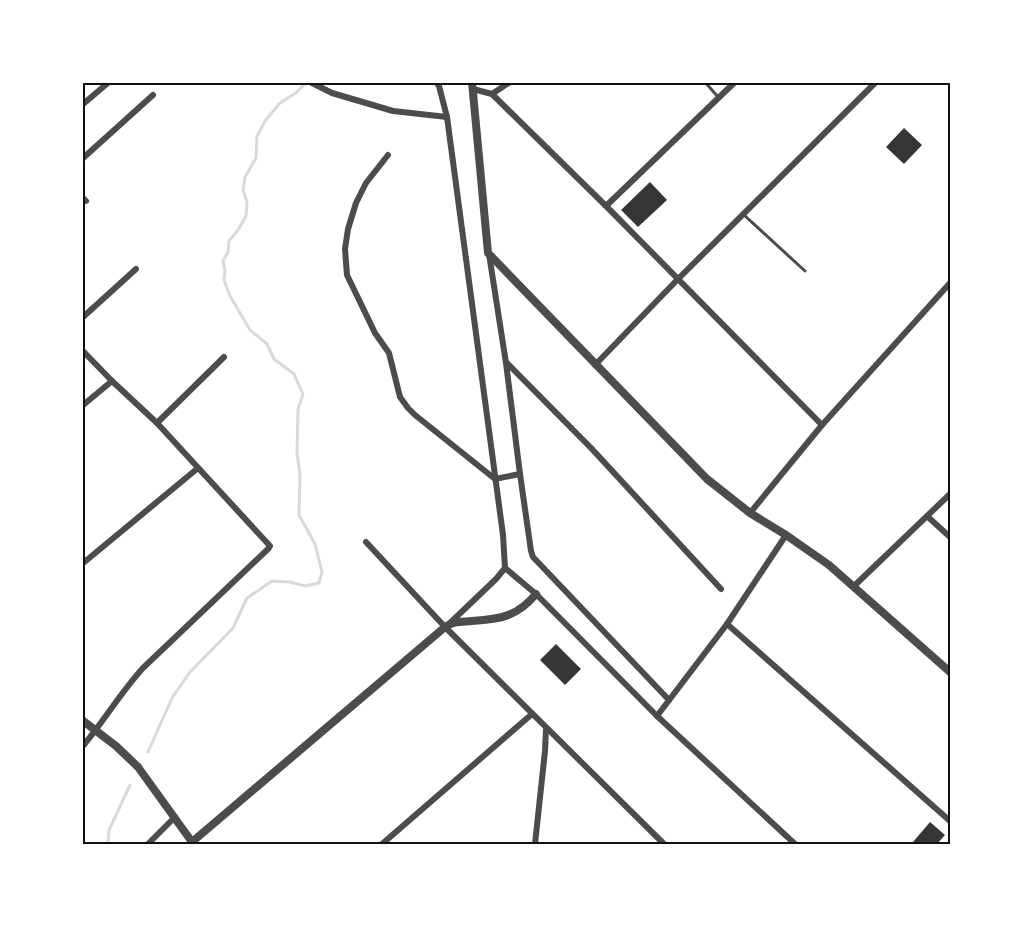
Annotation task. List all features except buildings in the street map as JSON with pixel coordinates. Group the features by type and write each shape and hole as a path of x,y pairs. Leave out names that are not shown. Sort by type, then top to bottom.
{"street":[{"path":"82,105 109,82"},
{"path":"310,82 332,93 393,111 447,117"},
{"path":"492,94 510,82"},
{"path":"606,206 735,82"},
{"path":"596,365 678,279 876,82"},
{"path":"82,720 133,762 193,843 448,625 496,579 504,568 503,535 447,117 438,84"},
{"path":"669,700 533,557 531,551 506,363 488,253 472,86 492,94 822,425"},
{"path":"82,159 153,95"},
{"path":"388,155 366,183 356,204 348,229 345,249 347,275 375,333 388,353 399,393 408,408 495,479 520,474"},
{"path":"488,253 707,479 750,513 829,565 951,672"},
{"path":"82,318 136,269"},
{"path":"750,513 822,425 951,283"},
{"path":"82,350 157,423 270,546 143,668 126,687 96,731 82,747"},
{"path":"157,423 224,357"},
{"path":"506,363 592,449 721,589"},
{"path":"82,406 112,381"},
{"path":"82,564 198,468"},
{"path":"853,587 951,494"},
{"path":"928,517 951,537"},
{"path":"657,716 727,624 786,535"},
{"path":"366,542 546,729 664,844"},
{"path":"504,568 536,594 657,716 795,844"},
{"path":"448,625 511,614 525,606 536,594"},
{"path":"727,624 951,821"},
{"path":"382,844 532,714"},
{"path":"535,844 546,729"},
{"path":"148,844 175,818"}],"lane":[{"path":"705,82 719,98"},
{"path":"743,214 805,271"}],"waterway":[{"path":"148,752 172,698 190,672 233,628 247,598 272,581 305,586 319,583 322,572 315,544 299,515 298,409 303,394 294,374 274,359 267,344 250,330 230,296 224,280 223,261 228,252 229,241 246,216 247,202 243,190 245,177 256,158 257,136 265,121 280,103 296,93 307,82"},
{"path":"108,844 109,830 130,785"}]}
